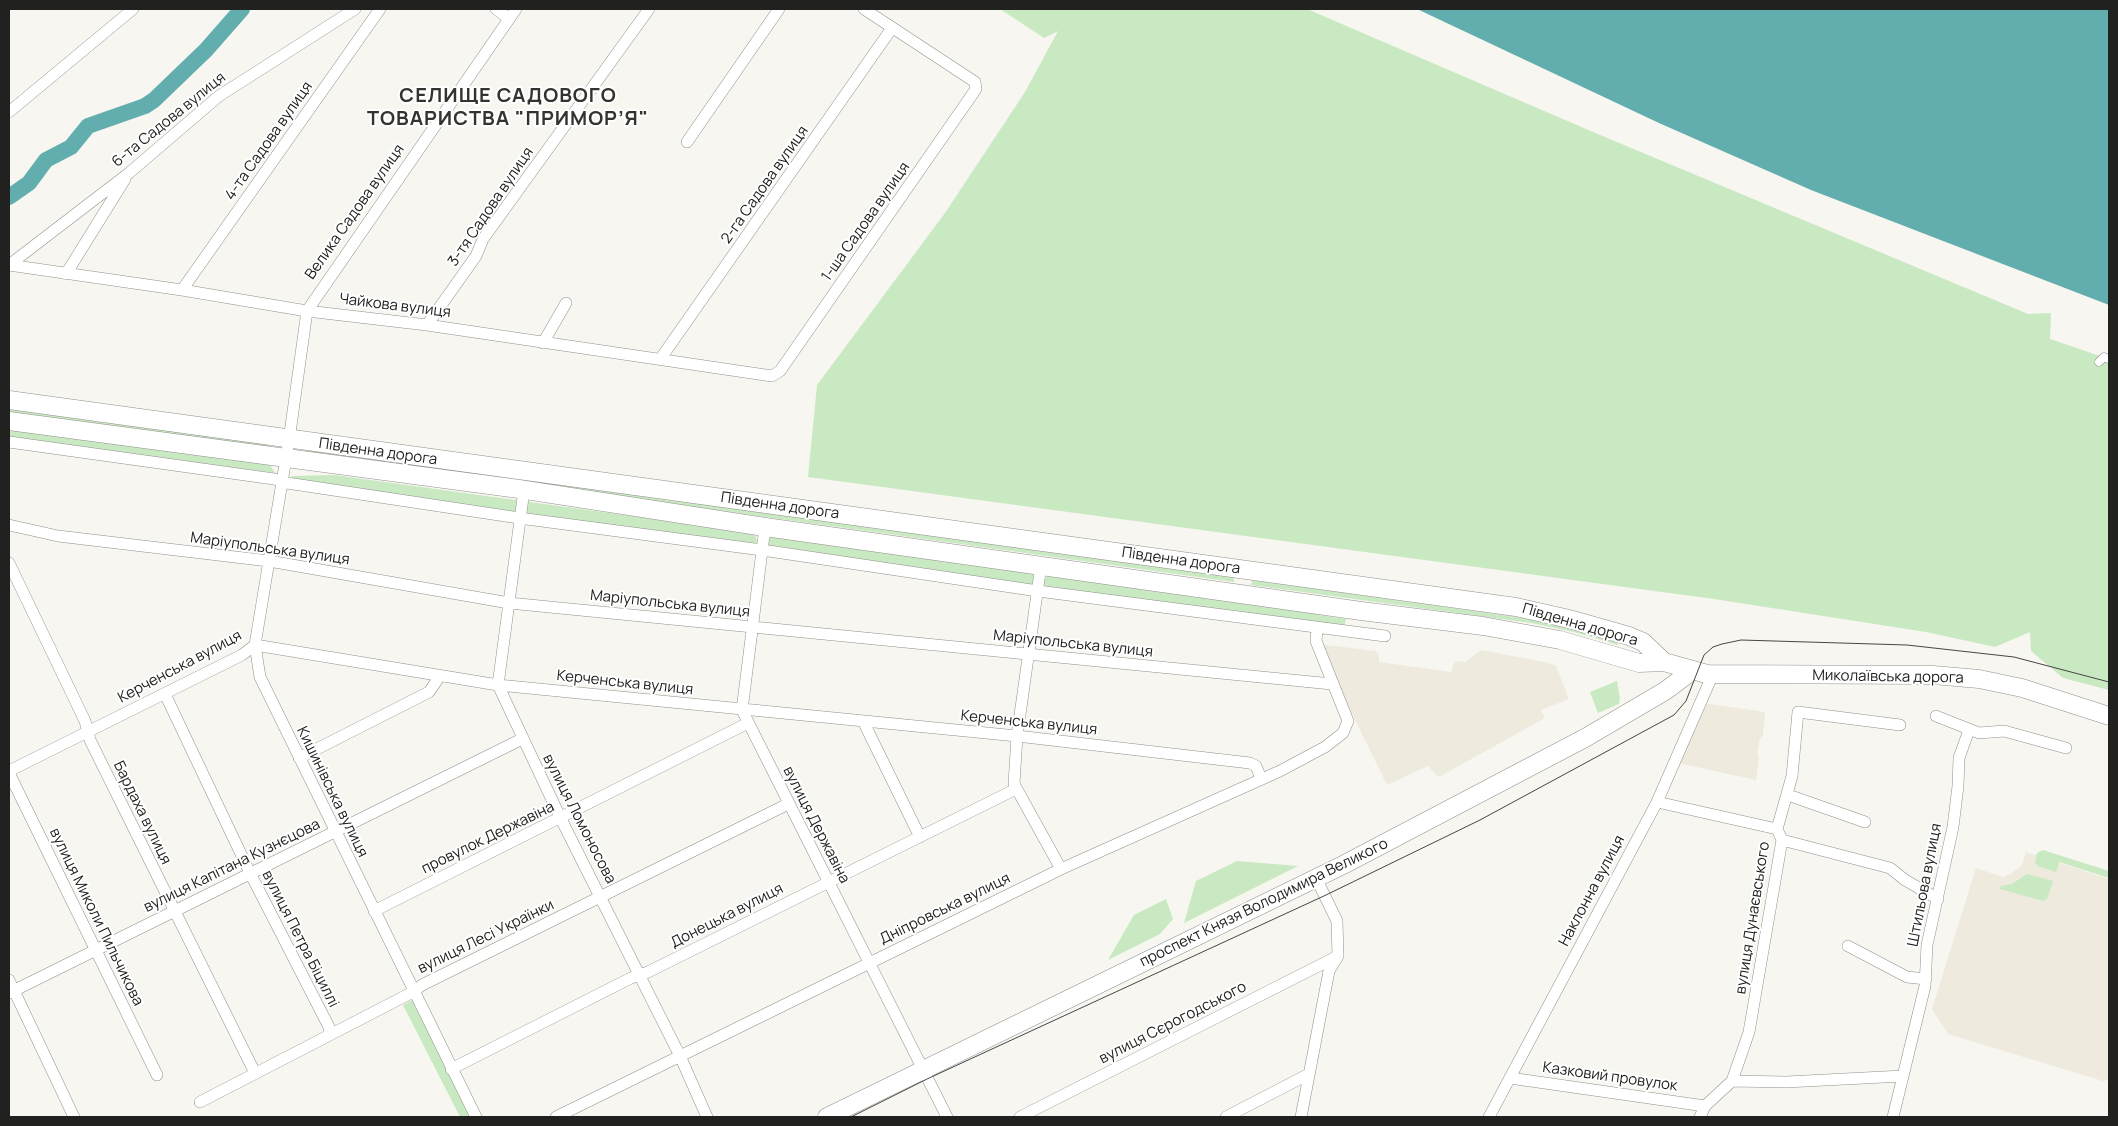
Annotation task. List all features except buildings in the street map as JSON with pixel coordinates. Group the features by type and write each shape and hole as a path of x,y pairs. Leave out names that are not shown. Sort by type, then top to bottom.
{"main road":[{"name":"Південна дорога","path":"9,400 1525,609 1568,619 1643,642 1664,662"},
{"name":"Південна дорога","path":"9,421 524,490 765,527 1483,626 1560,640 1639,663 1664,662"},
{"path":"1244,594 1248,570"},
{"name":"Миколаївська дорога","path":"1664,662 1692,671 1713,674 1933,676 1978,679 2022,688 2109,716"},
{"name":"проспект Князя Володимира Великого","path":"827,1117 1316,878 1585,738 1665,691 1692,671"}],"street":[{"path":"9,112 133,9"},
{"name":"6-та Садова вулиця","path":"9,265 129,173 219,96 355,9"},
{"name":"4-та Садова вулиця","path":"182,290 380,9"},
{"path":"496,9 508,18"},
{"name":"Велика Садова вулиця","path":"285,459 307,311 516,9"},
{"name":"3-тя Садова вулиця","path":"427,325 476,256 483,239 649,9"},
{"path":"687,142 779,9"},
{"path":"864,9 892,28"},
{"name":"1-ша Садова вулиця","path":"776,374 920,172 976,86 975,82 892,28"},
{"name":"2-га Садова вулиця","path":"661,358 892,28"},
{"path":"66,274 129,173"},
{"name":"Чайкова вулиця","path":"9,265 182,290 307,311 427,325 543,343 661,358 772,376 776,374"},
{"path":"543,343 566,303"},
{"path":"2099,362 2104,357 2109,359"},
{"path":"9,442 520,518 762,550 1038,591 1385,636"},
{"name":"Кишинівська вулиця","path":"285,459 255,645 260,677 451,1070 476,1117"},
{"path":"498,685 524,490"},
{"name":"Маріупольська вулиця","path":"9,525 58,536 269,561 509,603 1332,684"},
{"path":"742,710 765,527"},
{"name":"Бардаха вулиця","path":"9,563 88,731 90,740 255,1073"},
{"path":"1041,565 1017,736 1014,784 1061,869"},
{"path":"1316,628 1316,641 1332,684"},
{"name":"Керченська вулиця","path":"9,772 244,654 255,645 498,685 742,710 863,720 1250,763 1257,768 1261,778"},
{"name":"Наклонна вулиця","path":"1489,1117 1657,802 1713,674"},
{"path":"299,758 429,692 440,676"},
{"name":"Дніпровська вулиця","path":"556,1117 1061,869 1303,760 1332,742 1346,730 1347,717 1332,684"},
{"name":"вулиця Ломоносова","path":"498,685 561,819 680,1056 707,1117"},
{"name":"вулиця Петра Біциллі","path":"164,694 250,873 330,1029 330,1035"},
{"name":"вулиця Державіна","path":"742,710 947,1117"},
{"name":"вулиця Дунаєвського","path":"1700,1117 1705,1106 1732,1081 1749,1032 1779,834 1792,776 1798,712 1900,725"},
{"path":"1936,716 1970,730 1989,733 2004,731 2066,748"},
{"path":"863,720 920,837"},
{"name":"провулок Державіна","path":"374,911 561,819 748,723"},
{"name":"Штильова вулиця","path":"1893,1117 1926,979 1927,944 1952,827 1958,786 1959,758 1970,730"},
{"name":"вулиця Капітана Кузнєцова","path":"11,992 522,739"},
{"name":"вулиця Миколи Пильчикова","path":"9,772 95,952 157,1075"},
{"name":"Донецька вулиця","path":"451,1070 1016,788"},
{"path":"1788,795 1865,822"},
{"path":"1657,802 1779,834 1890,868 1905,880 1938,899"},
{"name":"вулиця Лесі Українки","path":"200,1102 413,992 422,985 788,804"},
{"path":"1300,1117 1329,971 1338,956 1337,921 1316,878"},
{"path":"1848,946 1907,977 1926,979"},
{"name":"вулиця Сєрогодського","path":"1020,1117 1338,956"},
{"path":"9,980 11,992 74,1117"},
{"path":"1226,1117 1307,1075"},
{"path":"1732,1081 1786,1082 1902,1076"},
{"name":"Казковий провулок","path":"1510,1078 1705,1106"}],"shaded area":[{"path":"1318,644 1376,651 1379,655 1379,662 1451,672 1455,661 1465,662 1481,650 1544,662 1556,666 1569,699 1541,710 1545,718 1439,777 1428,766 1387,785"},
{"path":"1703,703 1765,712 1763,735 1760,738 1757,753 1759,756 1756,780 1678,763"},
{"path":"2026,852 2109,879 2108,1080 2103,1081 1948,1034 1932,1009 1976,868 2003,877 2011,874 2022,865"}],"green space":[{"path":"1000,9 1307,9 1593,132 2028,314 2051,313 2050,339 2109,359 2109,690 2063,678 2031,651 2030,632 1995,647 1926,632 1714,599 808,477 817,385 945,213 1025,92 1058,31 1044,38"},
{"path":"9,406 270,442 269,447 9,412"},
{"path":"9,430 270,465 275,473 9,439"},
{"path":"306,448 1234,577 1234,582 306,453"},
{"path":"334,475 755,533 757,543 754,546 291,480 292,476"},
{"path":"772,536 1031,571 1036,581 1033,586 768,548 768,541"},
{"path":"1050,575 1315,611 1319,615 1346,619 1344,627 1047,589 1043,583 1044,579"},
{"path":"1252,580 1531,619 1618,642 1618,645 1574,632 1531,623 1251,585"},
{"path":"1617,681 1620,698 1619,704 1598,713 1590,692"},
{"path":"2043,850 2109,871 2109,878 2059,862 2056,872 2037,866 2035,862 2037,853"},
{"path":"1237,861 1298,866 1184,923 1196,881"},
{"path":"2027,874 2053,881 2047,899 2043,901 2000,889 2001,886 2012,884"},
{"path":"1166,899 1173,919 1160,934 1108,960 1134,915"},
{"path":"412,1000 470,1117 460,1117 403,1005"}],"water":[{"path":"1417,9 2109,9 2109,305 1811,190 1659,123"}],"waterway":[{"path":"9,197 29,183 46,160 71,147 88,126 145,106 154,100 206,50 242,9"}],"tram line":[{"path":"851,1117 927,1079 1326,895 1480,820 1674,715 1686,701 1704,655 1713,647 1741,640 1907,645 2014,657 2109,682"}],"district":[{"name":"СЕЛИЩЕ САДОВОГО ТОВАРИСТВА \"ПРИМОР’Я\"","path":"508,108"}]}
